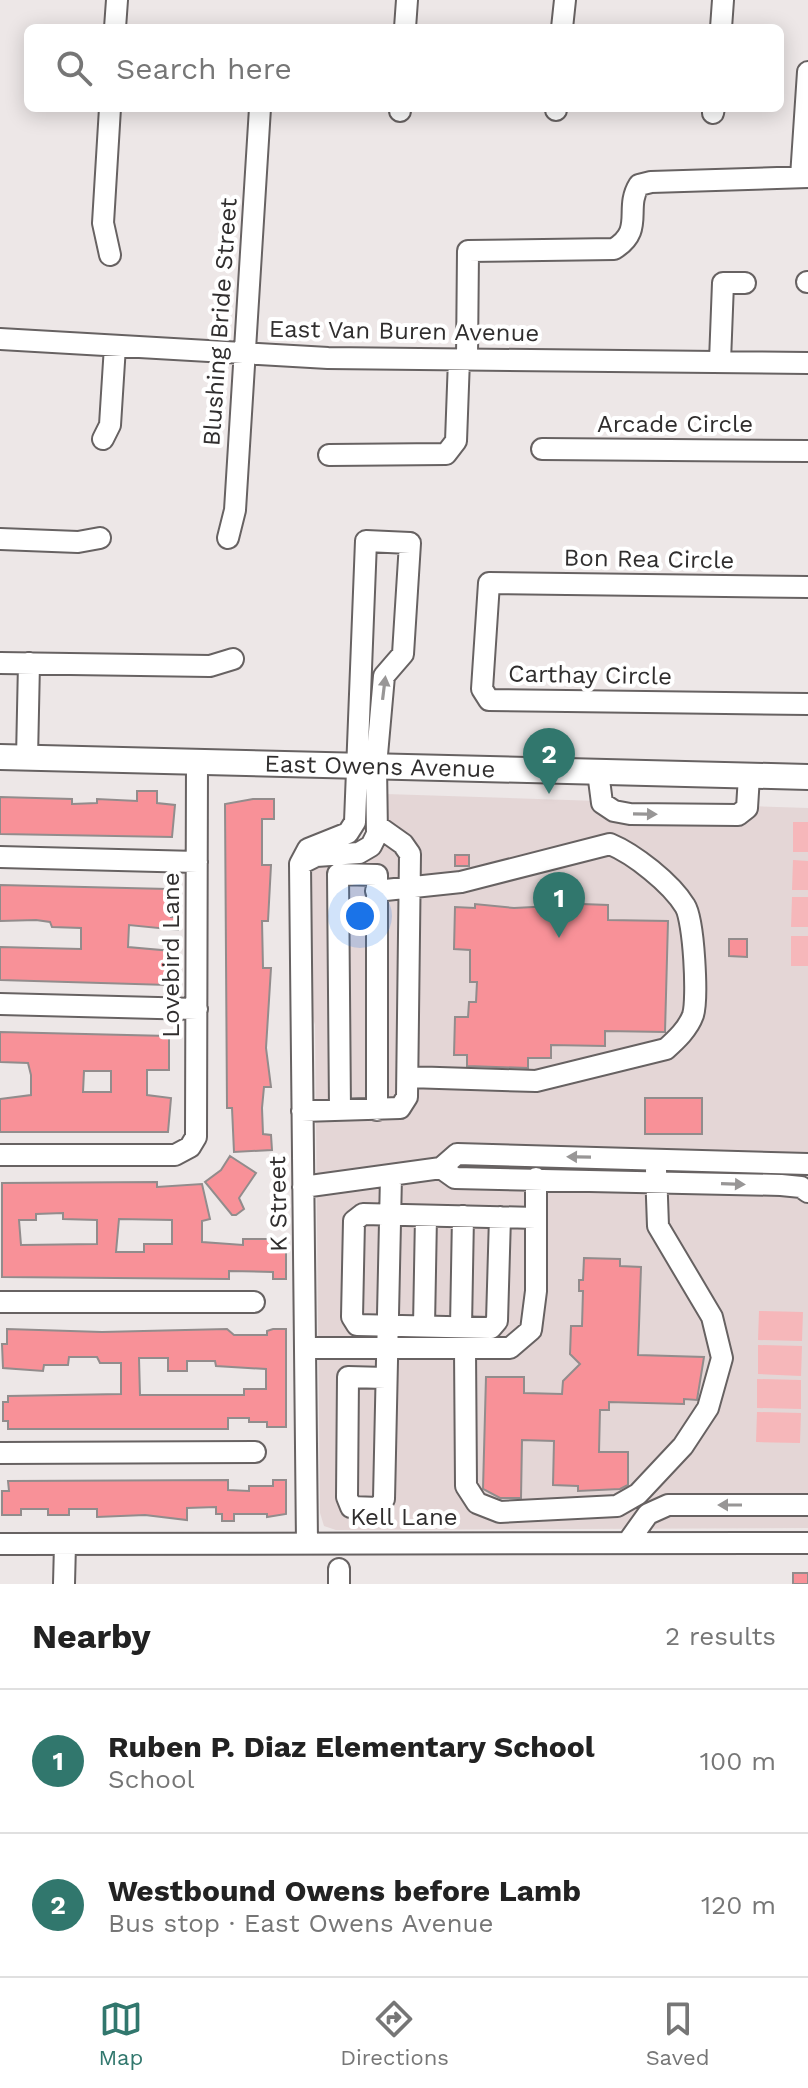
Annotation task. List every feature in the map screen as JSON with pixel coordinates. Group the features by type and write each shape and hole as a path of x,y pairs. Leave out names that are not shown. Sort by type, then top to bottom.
{"main road":[{"name":"East Owens Avenue","path":"0,757 808,777"}],"street":[{"path":"115,24 117,0"},
{"path":"405,24 407,0"},
{"path":"562,24 565,0"},
{"path":"721,24 723,0"},
{"path":"329,455 446,454 456,441 468,251 614,249 627,241 633,227 634,193 639,185 804,177 808,72"},
{"path":"110,112 103,223 110,255"},
{"name":"Blushing Bride Street","path":"228,538 235,510 260,112"},
{"path":"720,361 723,283 745,283"},
{"name":"East Van Buren Avenue","path":"0,339 245,354 808,363"},
{"path":"103,439 110,425 115,346"},
{"name":"Arcade Circle","path":"542,449 808,451"},
{"path":"0,539 78,542 100,538"},
{"path":"300,864 308,849 348,833 355,822 366,766 384,676 403,654 410,543 366,541 366,766 379,827 371,846 359,853 316,856 300,864"},
{"name":"Bon Rea Circle","path":"489,583 808,587"},
{"name":"Carthay Circle","path":"489,583 482,689 489,700 808,704"},
{"path":"0,663 210,666 233,659"},
{"path":"27,758 29,663"},
{"name":"Lovebird Lane","path":"0,1155 175,1155 190,1147 198,1126 197,762"},
{"path":"598,772 599,799 614,811 733,817 747,808 749,776"},
{"path":"302,1111 400,1108 407,1097 410,854 403,844 379,827"},
{"path":"376,891 461,882 591,846 610,844 632,853 684,903 693,921 693,1015 680,1036 666,1049 536,1081 408,1077"},
{"path":"0,857 197,862"},
{"name":"K Street","path":"300,864 307,1543"},
{"path":"340,1110 338,874 377,875 377,1110"},
{"path":"0,1004 197,1009"},
{"path":"303,1187 441,1168 457,1154 808,1164"},
{"path":"465,1349 466,1486 477,1503 500,1512 603,1507 617,1506 638,1494 683,1446 708,1408 722,1358 712,1317 658,1226 657,1158"},
{"path":"441,1168 455,1178 801,1187 808,1192"},
{"path":"386,1378 348,1377 347,1497 351,1507 379,1508 384,1499 391,1176"},
{"path":"305,1348 510,1348 531,1330 536,1291 536,1178"},
{"path":"500,1217 497,1321 491,1328 357,1325 352,1317 353,1237 354,1221 363,1214 426,1216 463,1216 500,1217 536,1218"},
{"path":"424,1326 426,1216"},
{"path":"461,1327 463,1216"},
{"path":"0,1302 254,1302"},
{"path":"0,1453 255,1452"},
{"path":"628,1542 648,1514 668,1505 808,1505"},
{"name":"Kell Lane","path":"0,1544 808,1543"},
{"path":"64,1584 65,1544"}],"shaded area":[{"path":"386,794 808,808 808,1528 336,1530 324,1526 320,1513 315,1025 310,1007 309,869 313,859 365,860"},
{"path":"793,822 808,822 808,852 793,852"},
{"path":"793,860 808,861 808,890 792,890"},
{"path":"792,897 808,897 808,927 791,927"},
{"path":"791,936 808,936 808,966 791,966"},
{"path":"759,1311 803,1312 802,1341 758,1340"},
{"path":"758,1345 802,1346 801,1376 758,1374"},
{"path":"757,1379 801,1380 801,1409 757,1408"},
{"path":"757,1412 801,1413 800,1443 756,1442"}],"building":[{"path":"137,791 157,791 157,803 175,805 172,837 0,834 0,797 72,799 72,804 97,803 97,799 137,801"},
{"path":"274,799 274,819 262,819 262,865 271,865 268,921 262,921 263,968 271,968 266,1048 271,1087 264,1087 262,1108 263,1134 271,1135 272,1150 234,1152 232,1108 227,1108 225,804"},
{"path":"455,855 469,855 469,866 455,866"},
{"path":"0,885 168,889 171,917 178,917 178,930 129,925 128,947 172,951 168,985 0,980 0,947 81,949 81,928 52,927 50,922 36,920 0,921"},
{"path":"554,903 608,905 608,920 668,921 665,1032 605,1031 605,1046 551,1045 551,1058 528,1058 528,1068 467,1066 467,1055 454,1055 455,1017 468,1017 469,1002 476,1002 477,982 470,982 470,950 454,949 455,907 475,908 475,904 514,908 553,906"},
{"path":"729,939 747,939 747,957 729,956"},
{"path":"0,1032 169,1036 169,1070 147,1070 147,1095 171,1098 168,1132 0,1132 0,1099 31,1095 31,1075 28,1063 0,1062","holes":["84,1071 111,1071 111,1092 83,1092"]},
{"path":"645,1098 702,1098 702,1134 645,1134"},
{"path":"230,1156 256,1173 239,1198 244,1209 236,1215 232,1215 205,1182 221,1170"},
{"path":"157,1182 157,1187 202,1184 210,1219 202,1221 202,1242 243,1245 243,1239 286,1239 286,1279 273,1279 273,1272 229,1271 229,1279 2,1277 2,1183","holes":["63,1213 63,1219 97,1220 97,1244 21,1245 19,1220 36,1220 36,1214","119,1219 172,1220 172,1244 144,1244 144,1252 116,1252"]},
{"path":"584,1258 620,1259 620,1266 641,1267 638,1355 704,1357 697,1400 684,1399 684,1404 609,1402 609,1410 600,1410 599,1452 628,1452 628,1485 620,1489 578,1491 578,1486 553,1485 554,1441 522,1440 521,1498 500,1498 483,1489 486,1377 524,1377 524,1393 562,1394 563,1381 580,1364 570,1354 571,1326 582,1326 583,1291 579,1291 579,1280 583,1280"},
{"path":"7,1329 102,1332 227,1329 234,1335 267,1335 267,1331 273,1329 286,1329 286,1427 267,1427 267,1422 249,1422 249,1418 228,1418 228,1429 8,1429 8,1421 3,1421 3,1402 8,1402 8,1396 121,1394 121,1363 100,1363 97,1357 69,1357 68,1365 44,1365 43,1371 3,1368 2,1344 7,1344","holes":["139,1358 168,1358 168,1371 187,1371 187,1361 215,1361 216,1366 266,1369 266,1389 244,1389 244,1395 140,1395"]},
{"path":"228,1480 228,1490 249,1491 249,1486 273,1486 273,1480 286,1480 286,1514 267,1517 267,1514 234,1514 234,1521 222,1521 222,1514 216,1514 216,1507 187,1508 187,1520 145,1515 97,1517 97,1509 69,1509 69,1515 48,1515 48,1509 21,1509 21,1515 2,1515 2,1491 9,1491 8,1481"},
{"path":"793,1573 808,1573 808,1584 793,1584"}],"place":[{"name":"Westbound Owens before Lamb","path":"549,794"},
{"name":"Ruben P. Diaz Elementary School","path":"559,938"}]}
